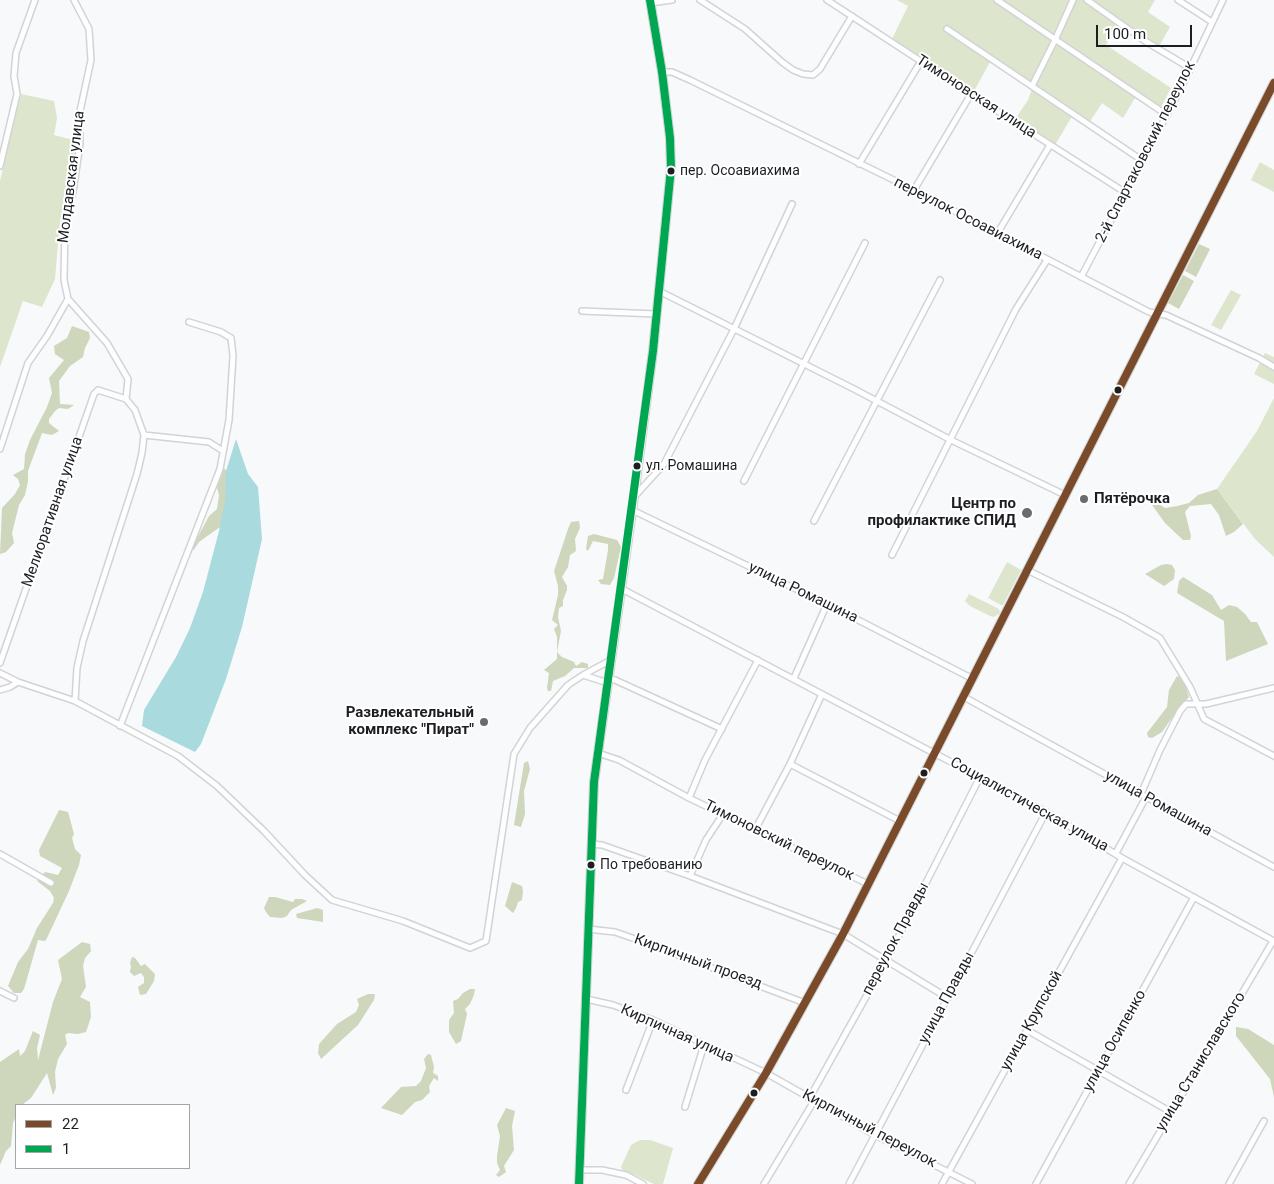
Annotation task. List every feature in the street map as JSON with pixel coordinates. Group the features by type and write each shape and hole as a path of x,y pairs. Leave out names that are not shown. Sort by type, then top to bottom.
{"street":[{"path":"0,166 17,94 14,76 16,53 35,0"},
{"name":"Молдавская улица","path":"68,298 64,280 65,222 73,192 80,144 79,116 91,60 89,29 74,0"},
{"path":"579,1184 594,782 634,497 671,168 670,138 662,72 650,1 672,0"},
{"path":"700,0 745,29 782,62 802,74 813,75 820,69 852,16"},
{"name":"Тимоновская улица","path":"827,0 970,94 1126,192"},
{"path":"997,0 1167,115"},
{"path":"1032,86 1073,0"},
{"path":"1087,0 1146,41 1190,68"},
{"path":"1178,0 1212,22"},
{"name":"2-й Спартаковский переулок","path":"1081,277 1167,115 1223,0"},
{"path":"947,29 1143,161"},
{"path":"859,164 920,61"},
{"name":"переулок Осоавиахима","path":"662,72 672,72 690,80 914,190 1149,312 1166,315 1255,356 1274,367"},
{"path":"698,1184 766,1073 842,934 1274,84"},
{"path":"914,190 970,94"},
{"path":"997,234 1050,145"},
{"path":"634,497 664,464 734,329 792,204"},
{"path":"744,481 865,244"},
{"path":"892,555 1016,309 1047,260"},
{"path":"814,521 940,280"},
{"path":"658,291 951,440 1065,495"},
{"path":"0,449 28,363 47,336 68,298 107,343 119,362 128,379 126,399 135,410 144,435 137,474 83,641 77,668 75,700"},
{"path":"582,311 656,314"},
{"path":"120,726 209,500 220,469 230,420 234,356 231,338 221,332 189,322"},
{"name":"Мелиоративная улица","path":"0,663 94,394 98,390 126,399"},
{"path":"144,435 209,442 223,451"},
{"name":"улица Ромашина","path":"632,510 827,604 973,679"},
{"path":"1027,570 1123,616 1160,638 1190,687 1204,719 1274,756"},
{"name":"Социалистическая улица","path":"622,589 1046,812 1122,858 1273,941"},
{"path":"794,678 827,604"},
{"path":"0,673 18,682 75,700 178,756 217,786 332,900 403,921 470,948 486,941 514,754 530,728 568,685 611,660"},
{"name":"Тимоновский переулок","path":"689,798 705,760 758,660"},
{"path":"583,675 616,680 722,730"},
{"path":"0,690 10,688 18,682"},
{"path":"1141,794 1160,750 1180,711 1186,704 1206,704 1274,688"},
{"path":"756,828 790,764 822,694"},
{"name":"улица Ромашина","path":"964,697 1274,868"},
{"name":"Тимоновский переулок","path":"598,754 606,754 619,760 689,798 756,828 868,884"},
{"path":"790,764 900,821"},
{"name":"переулок Правды","path":"764,1184 812,1100 886,961 980,777"},
{"path":"1116,853 1146,797"},
{"name":"улица Правды","path":"849,1184 1046,812"},
{"path":"690,876 706,840 723,814"},
{"path":"591,844 602,845 690,876 842,934 948,998"},
{"path":"0,854 51,883"},
{"name":"улица Крупской","path":"942,1184 1122,858"},
{"name":"улица Осипенко","path":"1036,1184 1194,897"},
{"name":"Кирпичный проезд","path":"588,929 615,932 805,1002"},
{"name":"улица Станиславского","path":"1129,1184 1273,941"},
{"path":"0,991 14,998"},
{"name":"Кирпичная улица","path":"586,999 613,1005 653,1020 766,1073"},
{"path":"626,1090 653,1020"},
{"path":"1027,1030 1171,1112"},
{"path":"685,1107 704,1044"},
{"name":"Кирпичный переулок","path":"766,1073 875,1135 972,1184"},
{"path":"1229,1184 1264,1121"},
{"path":"580,1170 602,1170 626,1175 644,1184"}],"green space":[{"path":"897,0 1155,0 1148,12 1170,27 1157,50 1117,23 1106,45 1171,88 1158,113 1135,98 1123,118 1102,103 1089,123 1074,113 1055,145 1016,118 1028,100 1032,89 990,62 974,91 892,39 908,6"},
{"path":"21,94 54,101 57,118 54,135 77,141 60,221 55,279 42,307 23,301 0,367 0,181"},
{"path":"1260,162 1274,170 1274,192 1251,180"},
{"path":"1199,244 1210,249 1196,277 1185,271"},
{"path":"1183,275 1194,281 1179,309 1168,303"},
{"path":"1231,290 1241,295 1221,330 1211,325"},
{"path":"72,326 89,332 90,338 83,357 70,366 59,381 60,404 74,405 68,409 59,408 49,419 49,423 59,431 52,435 42,433 28,471 25,495 19,505 12,533 14,543 6,552 0,554 2,508 15,494 20,485 18,479 13,475 24,469 25,454 30,440 52,393 49,378 64,360 55,354 54,346 67,338"},
{"path":"1265,353 1274,357 1274,384 1254,374"},
{"path":"1274,398 1274,557 1255,539 1217,489 1257,431"},
{"path":"224,468 229,474 223,519 220,527 199,542 193,551 194,544 209,516 217,509 219,495 217,488"},
{"path":"1217,489 1243,524 1226,536 1219,515 1211,504 1190,506 1185,512 1191,536 1190,540 1183,540 1165,523 1152,505 1152,500 1165,508 1177,506 1189,503 1198,495"},
{"path":"579,521 580,528 575,539 576,551 570,555 568,567 562,577 567,590 563,606 559,608 558,617 561,631 557,652 557,637 554,629 558,625 552,620 558,595 554,571 571,522"},
{"path":"594,534 617,540 621,547 614,578 610,585 601,584 598,580 603,579 608,544 593,541 588,551 586,549 588,536"},
{"path":"1007,562 1021,570 1003,605 1001,605 988,598"},
{"path":"1161,565 1172,565 1175,570 1174,579 1164,586 1145,574"},
{"path":"1183,577 1212,595 1221,610 1229,605 1237,607 1251,622 1257,622 1268,644 1226,661 1224,621 1177,593 1179,581"},
{"path":"969,594 999,609 1000,613 994,617 970,606 965,601"},
{"path":"557,652 562,657 574,662 576,666 582,662 588,664 588,668 574,668 565,676 553,681 551,691 548,691 549,673 544,670 557,659"},
{"path":"1177,676 1185,683 1189,697 1162,732 1152,738 1148,737 1147,733 1167,707 1169,690"},
{"path":"528,761 530,769 524,791 525,814 521,827 514,825 524,763"},
{"path":"59,810 68,812 74,834 72,838 75,849 81,855 79,865 47,938 45,941 38,940 24,989 21,993 14,993 8,986 18,962 28,949 37,928 53,903 54,898 50,891 37,881 45,872 58,875 62,868 40,856 39,850"},
{"path":"512,882 522,886 523,891 522,900 518,902 513,913 505,906"},
{"path":"269,897 293,902 295,899 307,901 291,910 287,916 282,918 270,917 264,908"},
{"path":"317,908 323,910 323,922 297,918 296,914"},
{"path":"82,942 90,944 91,951 85,958 83,966 86,987 80,997 90,1002 91,1017 86,1032 78,1034 68,1033 65,1035 67,1044 58,1059 55,1072 56,1088 53,1095 47,1073 31,1098 23,1104 15,1104 11,1146 6,1151 0,1165 0,1062 19,1049 20,1056 25,1051 33,1031 40,1035 37,1048 38,1060 53,1002 62,979 58,960"},
{"path":"132,957 141,966 145,964 155,974 154,981 146,994 140,995 138,987 144,983 144,977 141,973 134,976 130,972"},
{"path":"470,989 475,989 474,995 470,1004 465,1009 467,1014 461,1041 456,1044 449,1032 449,1020 454,1013 453,1001"},
{"path":"368,994 375,994 374,1000 358,1025 321,1059 318,1053 319,1044 337,1024 356,1012 359,1005 357,999"},
{"path":"1236,1027 1248,1029 1274,1045 1274,1097 1270,1079 1236,1036"},
{"path":"428,1054 431,1055 434,1067 433,1073 438,1076 438,1081 434,1078 429,1086 430,1092 422,1100 415,1102 402,1115 381,1108 401,1087 416,1086 421,1081 426,1068 424,1059"},
{"path":"506,1108 515,1111 512,1126 514,1150 504,1166 506,1172 499,1177 496,1175 500,1170 497,1163 500,1136 497,1125"},
{"path":"640,1140 650,1140 673,1148 663,1184 654,1184 623,1171 621,1167 631,1145"}],"water":[{"path":"236,439 248,474 258,487 262,539 242,627 226,679 201,744 195,752 142,726 144,710 176,657 190,628 203,592 225,500 226,471"}],"transit line":[{"name":"1","path":"579,1184 594,782 653,351 671,168 670,138 662,72 650,0"},
{"name":"22","path":"698,1184 766,1073 843,934 1274,83"}],"place":[{"name":"пер. Осоавиахима","path":"671,171"},
{"name":"ул. Ромашина","path":"637,466"},
{"name":"Пятёрочка","path":"1084,499"},
{"name":"Центр по профилактике СПИД","path":"1027,513"},
{"name":"Развлекательный комплекс \"Пират\"","path":"484,722"},
{"name":"По требованию","path":"591,865"}]}
